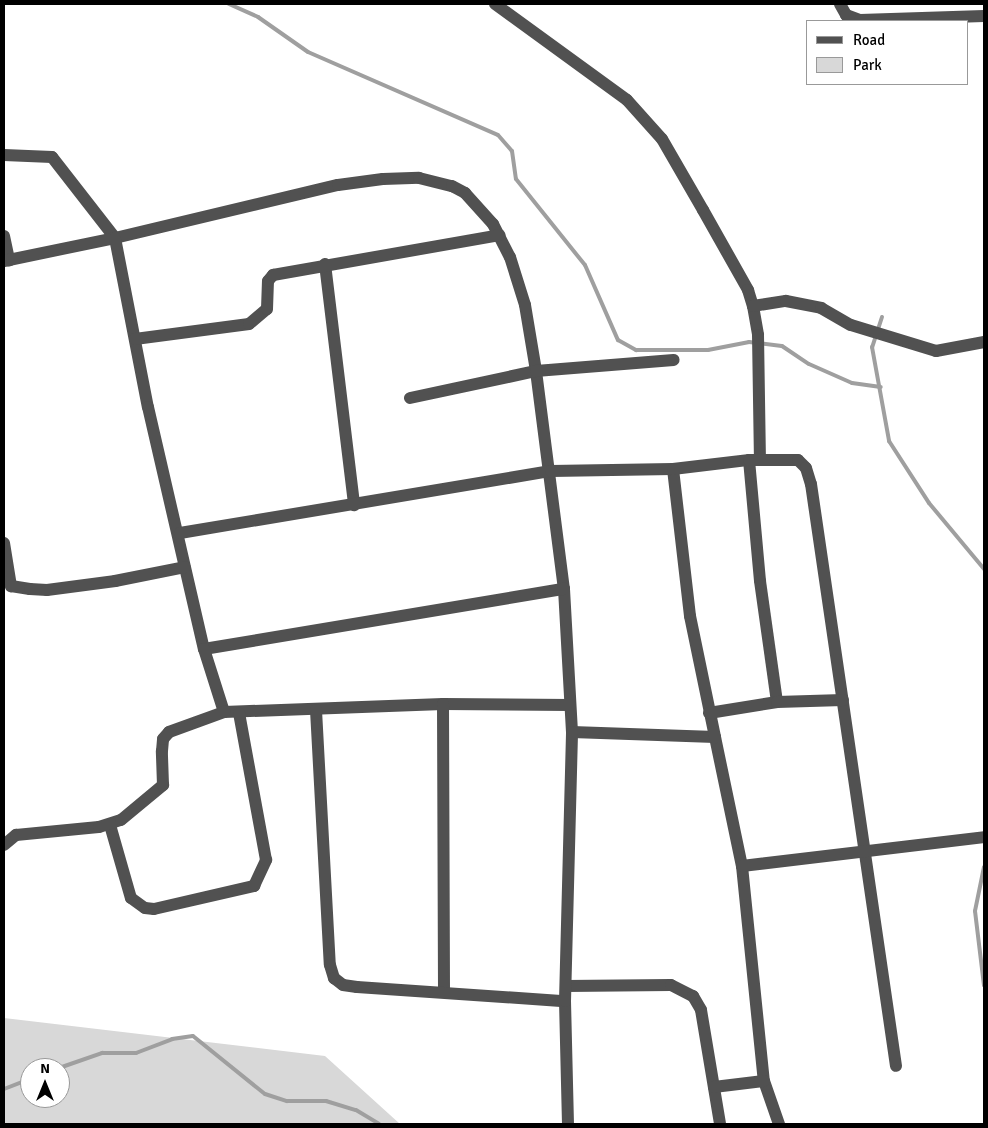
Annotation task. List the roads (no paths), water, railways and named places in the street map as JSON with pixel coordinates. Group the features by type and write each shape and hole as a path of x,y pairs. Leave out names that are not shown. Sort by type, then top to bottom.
{"street":[{"path":"495,4 627,100 662,140 748,290 753,306 758,343 754,460 760,581 777,702"},
{"path":"840,4 846,15 860,20 984,16"},
{"path":"4,155 52,157 115,238 135,339 180,533 184,567 204,649 224,712"},
{"path":"4,236 6,260 115,238 338,185 419,178 444,183 465,193 499,235 510,257 525,305 551,471 564,589 572,732 565,1001 568,1124"},
{"path":"135,339 250,324 267,309 269,277 325,264 499,235"},
{"path":"325,264 354,506"},
{"path":"753,306 786,301 821,308 851,325 876,331 912,346 936,352 984,342"},
{"path":"410,398 536,371 674,360"},
{"path":"180,533 354,506 551,471 674,469 754,460 798,460 806,468 812,484 896,1066"},
{"path":"674,469 690,616 708,713 715,737 742,866 764,1081 779,1124"},
{"path":"4,543 8,590 47,590 115,582 184,567"},
{"path":"204,649 564,589"},
{"path":"708,713 777,702 843,700"},
{"path":"4,845 16,835 110,825 128,815 163,785 163,739 169,732 224,712 239,713 443,704 570,705"},
{"path":"443,704 444,991"},
{"path":"316,710 330,965 334,978 344,985 357,987 444,991 565,1001"},
{"path":"110,825 131,898 145,908 154,909 254,886 266,860 239,713"},
{"path":"572,732 715,737"},
{"path":"742,866 984,836"},
{"path":"566,986 671,985 686,990 700,1010 720,1124"},
{"path":"714,1087 764,1081"}],"waterway":[{"path":"229,4 258,17 308,52 498,135 512,151 516,179 585,265 618,340 636,350 708,350 749,342 782,346 809,364 852,383 881,387"},
{"path":"882,317 872,347 889,441 929,503 984,569"},
{"path":"984,867 975,911 984,985"},
{"path":"70,1064 102,1053 136,1053 172,1039 193,1036 265,1094 287,1101 326,1101 356,1110 379,1124"},
{"path":"4,1089 20,1083"}]}
